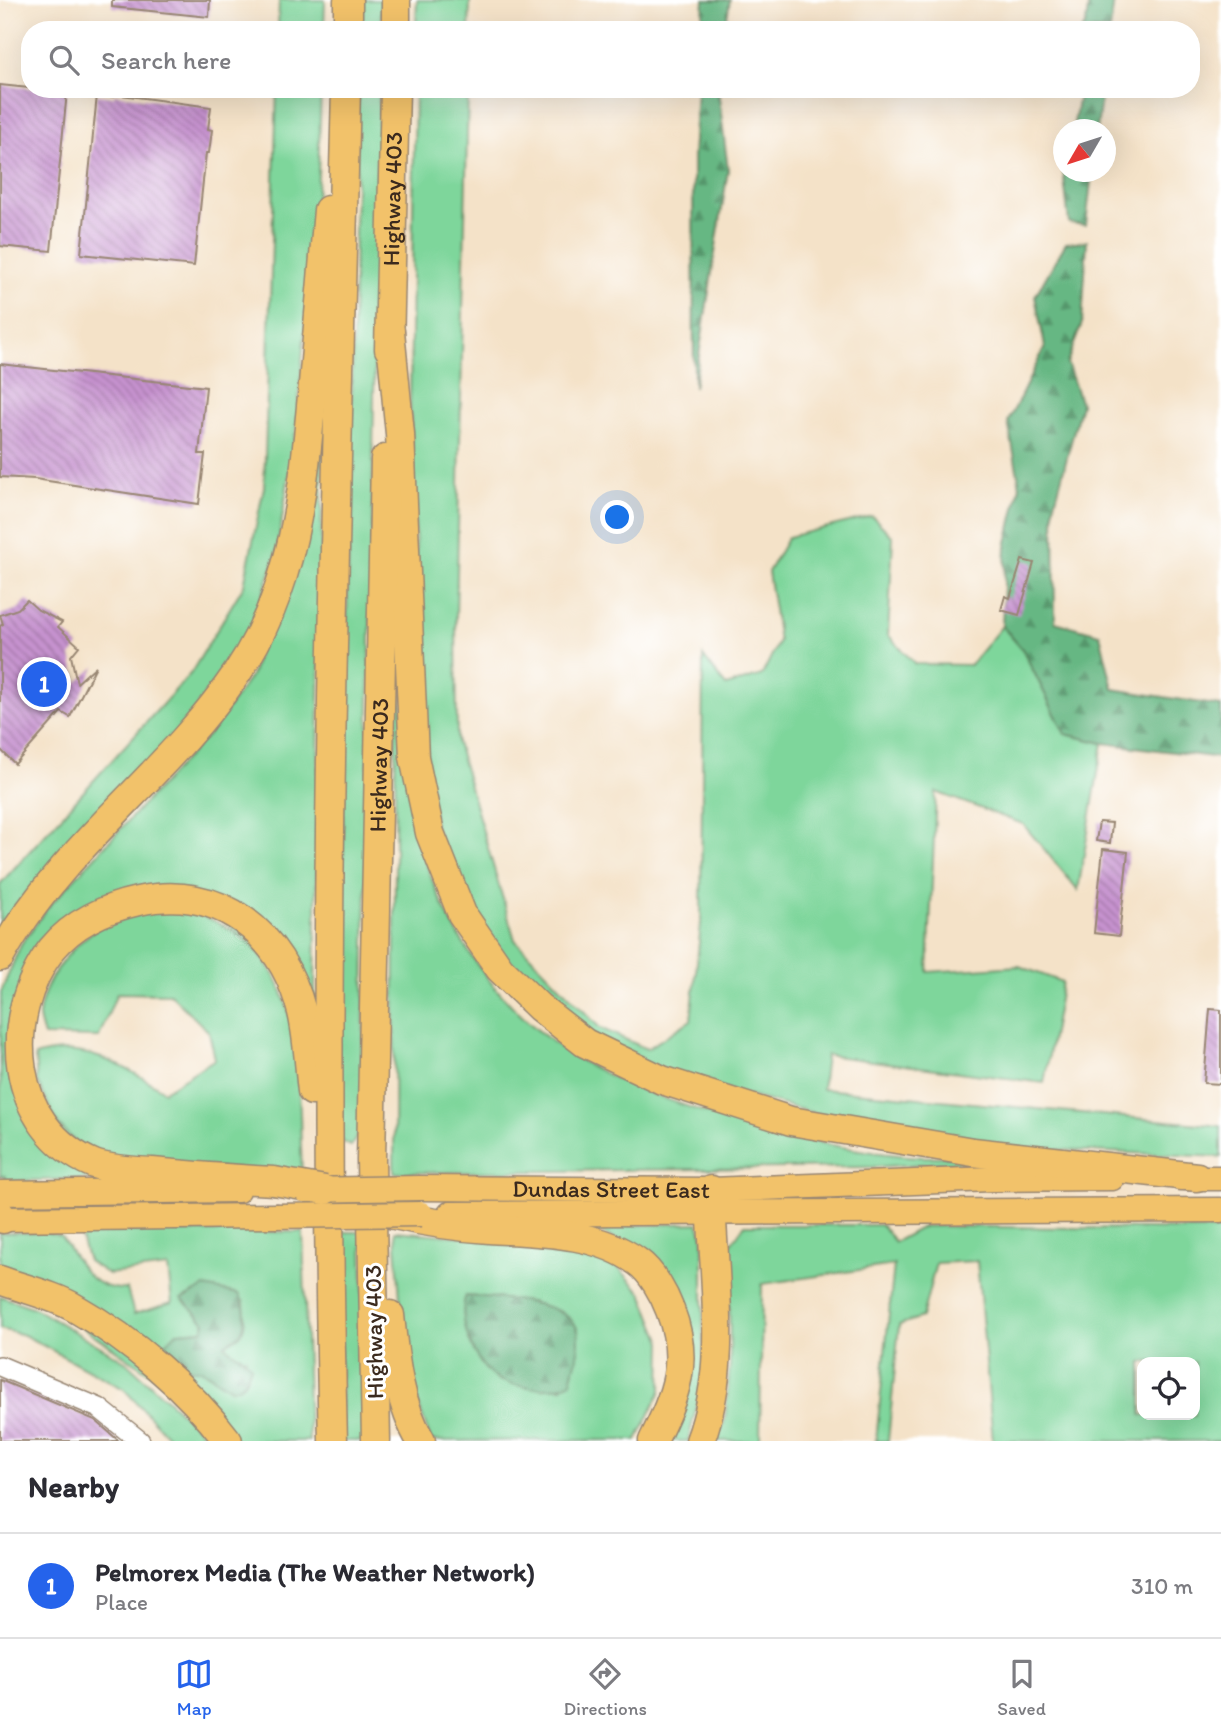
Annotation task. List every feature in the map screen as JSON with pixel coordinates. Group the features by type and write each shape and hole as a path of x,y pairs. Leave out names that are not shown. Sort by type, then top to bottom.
{"highway":[{"path":"348,0 348,21"},
{"path":"396,0 396,21"},
{"path":"0,957 17,927 55,879 136,793 222,692 237,673 267,621 291,554 306,471 333,148 345,98"},
{"name":"Highway 403","path":"333,1441 327,1223 334,649 346,98"},
{"name":"Highway 403","path":"376,1441 371,1160 380,617 395,98"},
{"path":"390,331 400,435 414,757 430,833 462,914 500,969 539,1007 585,1043 662,1080 791,1121 973,1153 1209,1178"},
{"path":"325,1190 274,1185 97,1165 74,1153 41,1125 24,1093 19,1060 21,1012 35,976 52,949 73,929 123,904 153,898 201,899 222,906 254,926 288,976 302,1012 327,1223"},
{"path":"371,1160 384,1222 397,1372 414,1430 421,1441"},
{"path":"700,1441 714,1401 718,1340 711,1201"},
{"path":"413,1217 550,1232 597,1243 638,1262 664,1295 679,1332 681,1373 653,1441"},
{"path":"0,1280 74,1307 133,1346 186,1392 228,1441"}],"main road":[{"name":"Dundas Street East","path":"1,1211 413,1217 711,1201 992,1178 1209,1178"},
{"name":"Dundas Street East","path":"1,1211 274,1185"},
{"name":"Dundas Street East","path":"325,1190 420,1188 711,1201 1221,1210"}],"lane":[{"path":"0,1366 99,1408 140,1441"}],"green space":[{"path":"279,0 325,0 324,21 278,21"},
{"path":"361,0 381,0 381,21 360,21"},
{"path":"417,0 470,0 469,21 416,21"},
{"path":"704,0 730,0 726,21 703,21"},
{"path":"1089,0 1114,0 1111,21 1086,21"},
{"path":"277,98 321,98 318,176 296,431 276,556 253,622 223,675 187,721 22,898 0,927 0,884 191,673 244,585 264,487"},
{"path":"358,98 379,98 362,1128 351,1146 341,1141 337,1104"},
{"path":"415,98 468,98 456,617 457,743 515,940 600,1028 647,1049 691,1020 701,923 703,656 726,686 762,675 779,641 768,572 788,537 872,516 893,537 888,635 915,664 970,665 1002,626 1023,650 1065,734 1103,743 1078,890 1023,824 936,792 928,972 1019,966 1062,982 1044,1083 826,1055 822,1089 1221,1126 1221,1157 931,1144 630,1064 484,946 435,827 423,728 410,402"},
{"path":"696,98 719,98 728,170 694,387 693,157"},
{"path":"1078,98 1101,98 1098,119 1075,119"},
{"path":"1064,182 1091,182 1086,225 1069,223"},
{"path":"1087,241 1082,323 1067,363 1081,404 1054,507 1055,622 1100,634 1113,689 1221,706 1221,758 1103,743 1065,734 1023,650 1002,626 1006,547 1020,486 1008,422 1045,347 1035,296 1066,243"},
{"path":"323,418 314,1053 301,988 189,890 47,945 14,1088 119,1178 5,1181 5,1176 0,1176 1,992 21,944 50,905 214,728 252,674"},
{"path":"396,572 406,761 416,825 426,862 439,897 476,962 499,992 525,1019 554,1043 607,1074 637,1088 702,1111 765,1130 842,1147 907,1156 958,1157 975,1161 872,1167 394,1173"},
{"path":"180,909 223,926 254,949 275,978 289,1012 296,1049 302,1172 146,1166 84,1152 58,1124 37,1082 35,1056 53,1052 70,1051 103,1058 164,1091 215,1059 209,1032 170,994 117,993 99,1037 44,1036 40,1023 42,999 49,983 69,954 82,941 111,921 126,916"},
{"path":"698,1223 703,1236 703,1380 688,1441 668,1441 686,1351 682,1307 674,1286 654,1261 590,1227"},
{"path":"745,1225 881,1225 895,1242 924,1226 1221,1230 1221,1441 993,1441 977,1261 936,1263 922,1317 899,1325 888,1441 876,1441 894,1265 762,1284 760,1441 717,1441 725,1420 730,1364 729,1246"},
{"path":"79,1231 303,1232 309,1441 233,1441 214,1417 0,1271 0,1233 44,1232 61,1236 80,1265 95,1281 115,1289 127,1289 134,1314 172,1303 168,1267 108,1274 88,1261","holes":["182,1299 244,1301 245,1319 240,1335 225,1345 230,1352 246,1358 231,1389 202,1370 177,1332 203,1330 205,1322"]},
{"path":"395,1231 551,1244 612,1261 642,1293 662,1342 661,1391 637,1440 431,1441 405,1366","holes":["466,1296 530,1302 561,1312 562,1388 529,1386 498,1380"]},
{"path":"337,1232 362,1232 366,1441 342,1441"},
{"path":"205,1287 239,1294 243,1303 245,1319 242,1330 225,1345 251,1366 245,1381 236,1388 231,1389 202,1370 177,1367 158,1351 177,1332 203,1330 205,1322 182,1299"},
{"path":"0,1296 32,1307 125,1361 199,1429 207,1441 172,1441 124,1389 24,1335 0,1329"},
{"path":"466,1296 527,1302 558,1311 570,1318 579,1334 571,1382 555,1387 523,1387 496,1378 488,1372 469,1341 464,1316"}],"building":[{"path":"112,0 210,0 209,17 112,7"},
{"path":"0,85 21,87 21,98 66,98 51,251 0,246"},
{"path":"97,98 144,98 211,107 208,129 212,130 209,153 206,153 194,266 81,254"},
{"path":"0,364 206,387 199,454 205,454 199,504 35,479 0,477"},
{"path":"1022,560 1034,563 1019,615 1001,610 1005,596 1010,598"},
{"path":"27,600 38,610 62,622 58,627 79,646 71,656 77,683 96,666 70,717 61,712 15,764 0,749 0,626 3,624 0,615 18,609"},
{"path":"1099,822 1112,823 1110,843 1096,841"},
{"path":"1103,849 1128,852 1119,936 1094,933"},
{"path":"1210,1009 1221,1010 1221,1084 1204,1083"},
{"path":"0,1380 95,1420 119,1441 0,1441"}],"place":[{"name":"Pelmorex Media (The Weather Network)","path":"44,684"}]}
